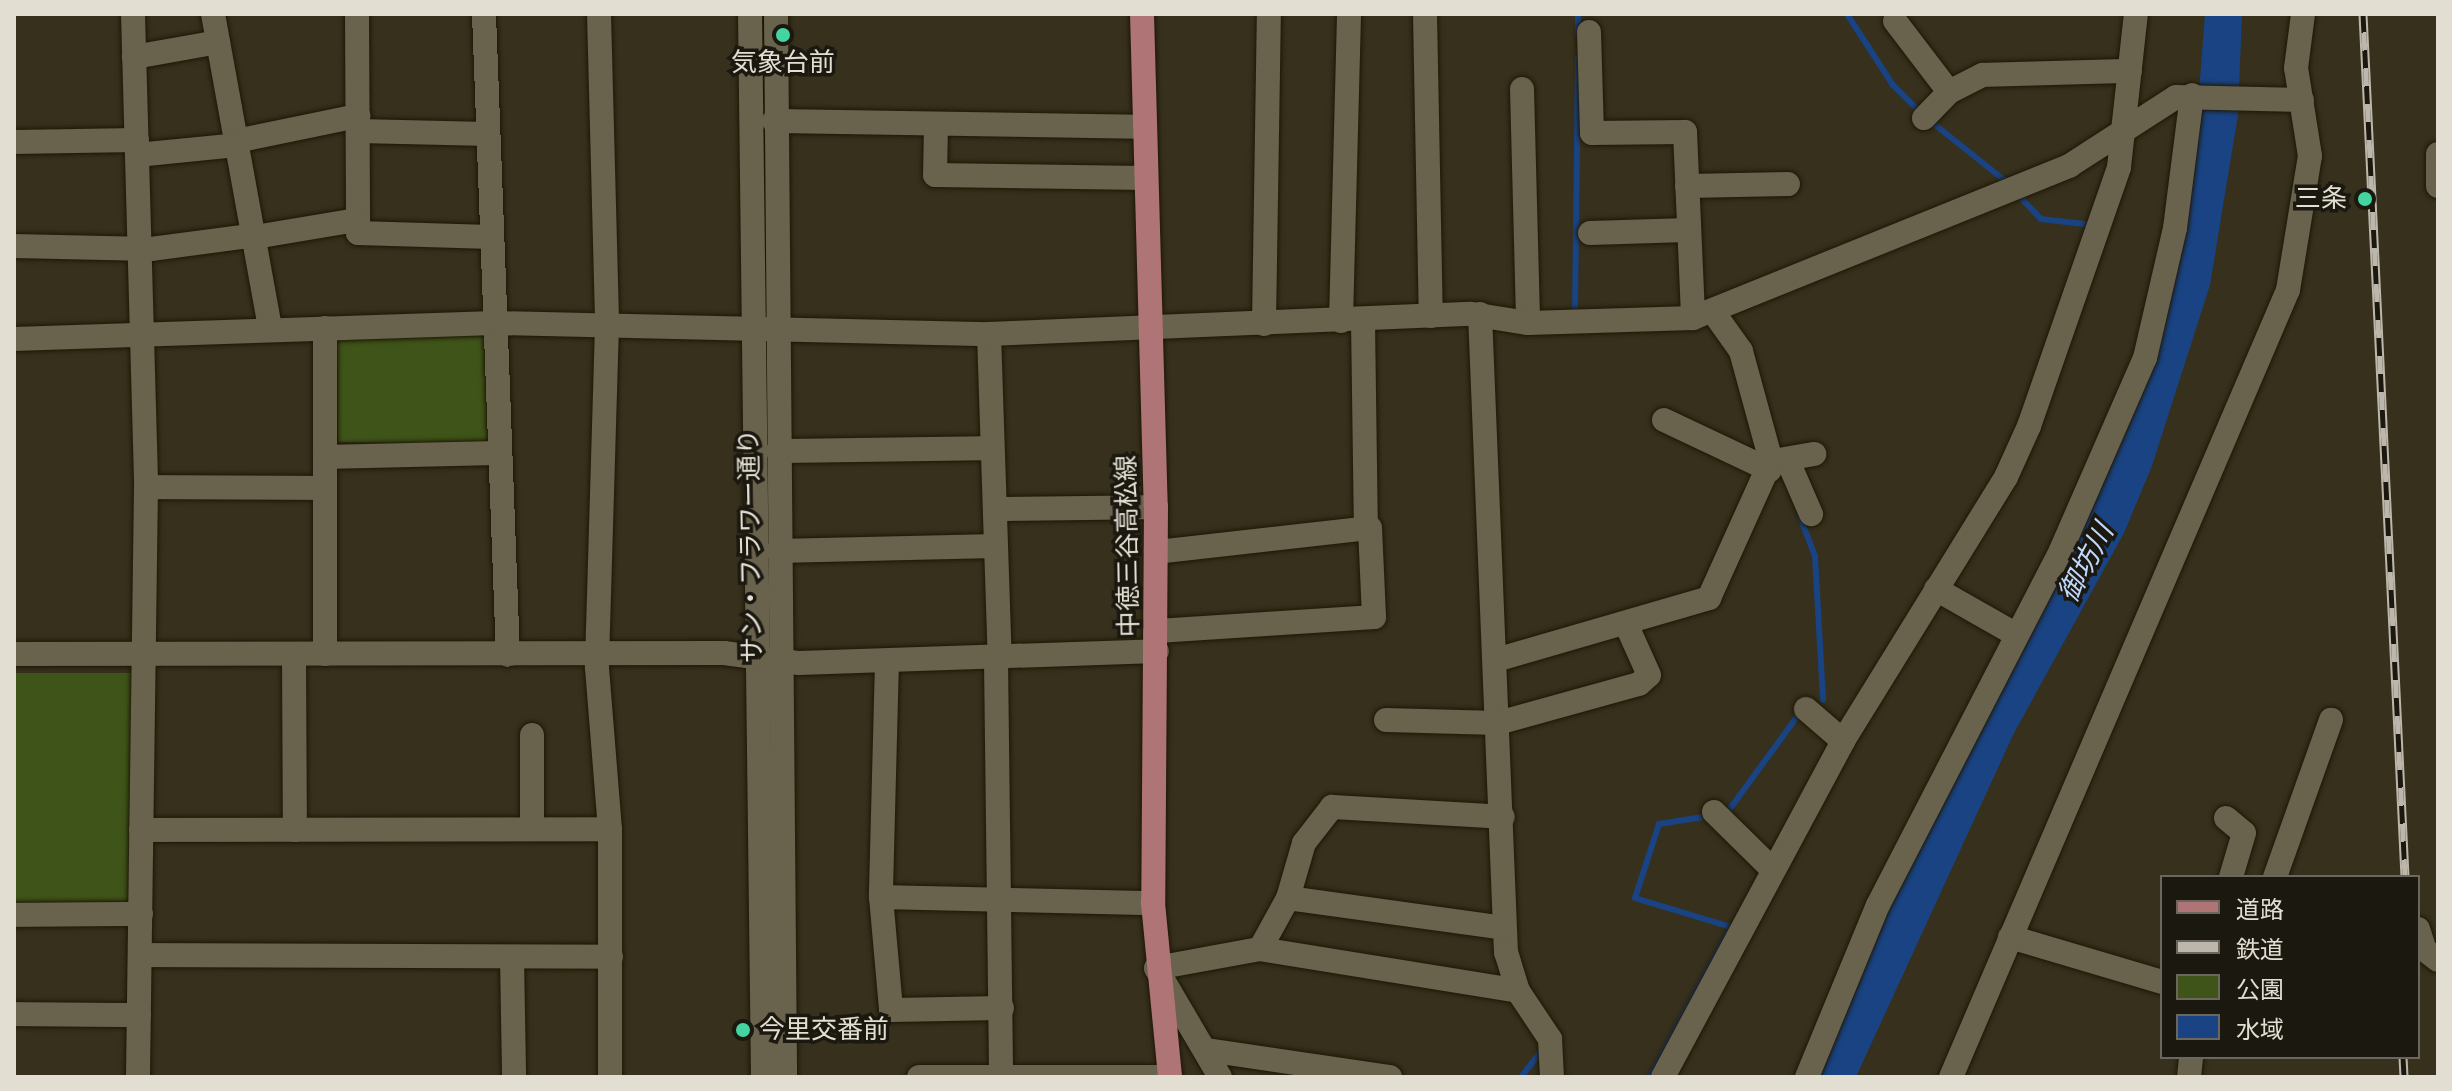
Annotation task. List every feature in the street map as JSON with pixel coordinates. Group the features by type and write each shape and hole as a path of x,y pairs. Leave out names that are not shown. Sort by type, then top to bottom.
{"main road":[{"name":"中徳三谷高松線","path":"1142,14 1142,127 1156,507 1153,903 1156,968 1170,1077"}],"street":[{"path":"133,14 146,487 138,1077"},
{"path":"213,14 236,143 248,237 270,329"},
{"path":"357,14 358,233 491,237"},
{"path":"484,14 495,323 496,453 508,655"},
{"path":"599,14 607,325 597,654 610,829 610,1077"},
{"name":"サン・フラワー通り","path":"750,14 764,325 778,451 785,1077"},
{"name":"サン・フラワー通り","path":"763,1077 756,657 776,14"},
{"path":"1264,324 1269,14"},
{"path":"14,654 144,657 597,654 780,660 998,660 1374,617 1352,321 1349,14"},
{"path":"1425,14 1431,316"},
{"path":"1663,1077 1843,741 1936,589 2029,426 2129,130 2130,71 2136,14"},
{"path":"1951,1077 2288,290 2310,156 2295,42 2303,14"},
{"path":"1895,21 1949,92"},
{"path":"1589,32 1592,133 1685,132 1688,230 1704,315 1741,351 1776,464 1811,514"},
{"path":"134,57 218,42"},
{"path":"1924,118 1949,92 1983,75 2130,71"},
{"path":"1522,89 1528,323"},
{"path":"14,339 140,340 270,329 495,323 764,325 989,334 1150,331 1480,314 1528,323 1704,315 2039,180 2129,130 2164,102 2194,94 2302,100"},
{"path":"1807,1077 1878,905 2084,502 2145,358 2183,184 2194,94"},
{"path":"774,121 1142,127"},
{"path":"14,142 137,148 236,143 358,124 488,134"},
{"path":"936,125 935,175 1145,178"},
{"path":"2438,154 2438,186"},
{"path":"1687,186 1788,184"},
{"path":"14,246 140,248 248,237 357,220"},
{"path":"1590,233 1688,230"},
{"path":"1480,314 1503,817 1504,928 1518,991 1550,1039 1552,1077"},
{"path":"325,328 325,654"},
{"path":"989,334 989,448 995,509 998,660 1001,1075"},
{"path":"1664,420 1776,464 1814,454"},
{"path":"778,451 989,448"},
{"path":"325,457 496,453"},
{"path":"1496,660 1627,626 1709,598 1776,464"},
{"path":"146,487 323,488"},
{"path":"995,509 1156,507"},
{"path":"1156,552 1366,527"},
{"path":"778,551 995,546"},
{"path":"1936,589 2015,634"},
{"path":"1386,720 1498,723 1639,684 1649,675 1627,626"},
{"path":"294,655 295,830"},
{"path":"887,661 881,897 891,1010 1002,1008"},
{"path":"1806,709 1843,741"},
{"path":"2276,875 2331,720"},
{"path":"532,735 532,829"},
{"path":"1260,949 1288,898 1304,843 1332,807 1503,817"},
{"path":"1714,812 1773,870"},
{"path":"2226,818 2244,833 2232,875"},
{"path":"141,830 610,829"},
{"path":"881,897 1153,903"},
{"path":"1288,898 1504,928"},
{"path":"14,915 141,914"},
{"path":"2420,935 2425,950 2438,960"},
{"path":"2010,937 2160,981"},
{"path":"1220,1077 1207,1050 1156,968 1260,949 1518,991"},
{"path":"140,955 611,957"},
{"path":"512,957 514,1077"},
{"path":"14,1014 139,1015"},
{"path":"1207,1050 1390,1077"},
{"path":"919,1077 1170,1077"}],"green space":[{"path":"487,335 489,444 338,442 337,338"},
{"path":"14,673 134,673 132,907 14,907"}],"water":[{"name":"御坊川","path":"2205,14 2242,14 2238,115 2210,285 2152,466 2124,533 2014,733 1856,1077 1815,1077 1844,991 2137,392 2196,131"}],"waterway":[{"path":"1578,14 1578,34"},
{"path":"1847,14 1893,85 1921,113"},
{"path":"1575,310 1578,58"},
{"path":"1929,120 2008,183"},
{"path":"2016,193 2041,219 2093,225"},
{"path":"1800,517 1815,556 1823,700"},
{"path":"1729,810 1799,714"},
{"path":"1650,1077 1731,927 1635,898 1659,824 1709,816"},
{"path":"1521,1077 1543,1049"}],"railway":[{"path":"2363,14 2405,875"},
{"path":"2403,1059 2404,1077"}],"place":[{"name":"気象台前","path":"783,35"},
{"name":"三条","path":"2365,199"},
{"name":"今里交番前","path":"743,1030"}]}
